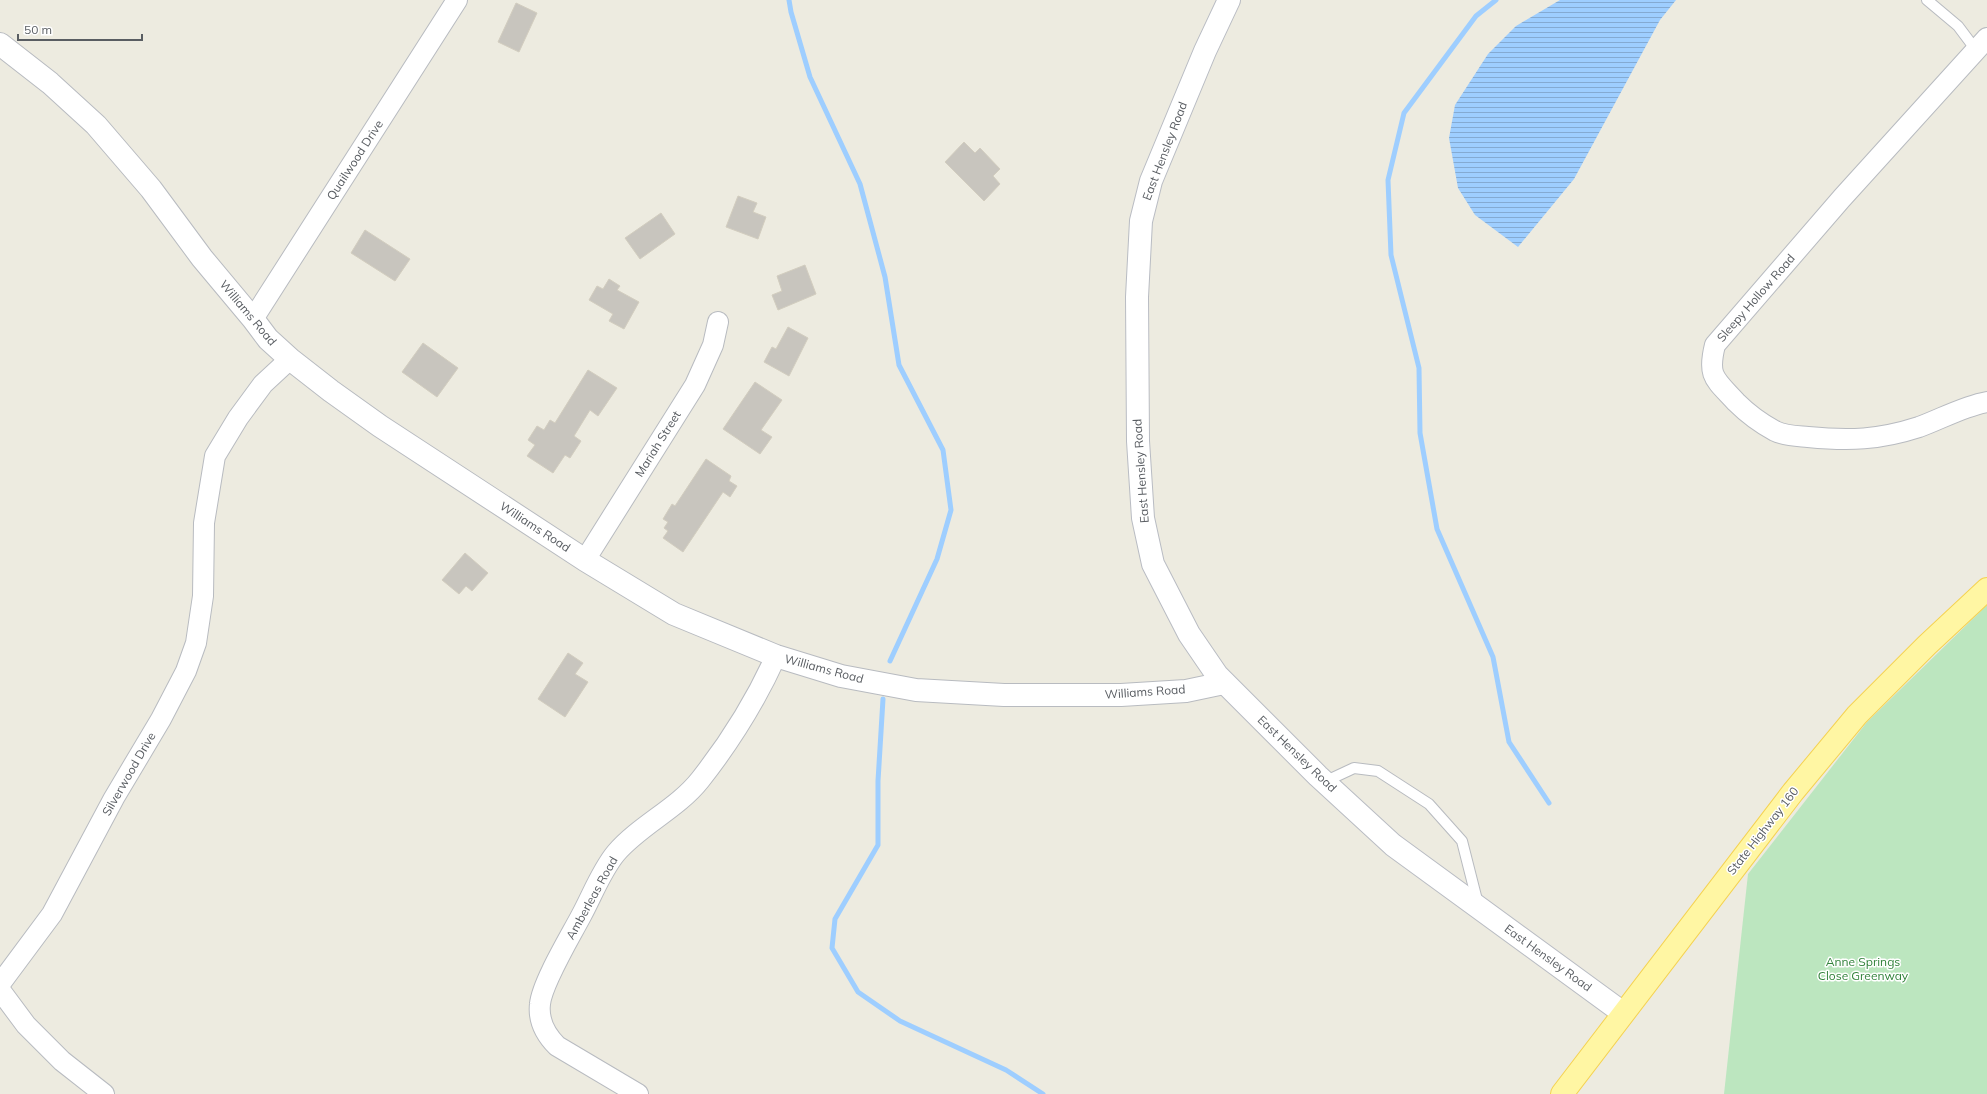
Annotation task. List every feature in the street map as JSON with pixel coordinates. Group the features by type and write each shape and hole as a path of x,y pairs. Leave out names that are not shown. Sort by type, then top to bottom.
{"main road":[{"name":"State Highway 160","path":"1562,1094 1788,798 1852,721 1927,645 1987,589"}],"street":[{"name":"Quailwood Drive","path":"253,319 457,0"},
{"name":"East Hensley Road","path":"1229,0 1205,51 1151,181 1141,221 1137,297 1138,441 1143,518 1153,564 1189,634 1217,675 1324,782 1393,845 1623,1013"},
{"name":"Sleepy Hollow Road","path":"1982,44 1842,198 1715,345 1711,362 1714,378 1740,407 1775,431 1788,435 1843,441 1872,438 1895,434 1919,427 1987,402"},
{"name":"Williams Road","path":"3,51 50,83 96,125 150,189 202,258 268,339 290,359 380,426 585,560 674,614 776,656 842,676 916,690 1004,695 1120,695 1186,691 1224,683"},
{"name":"Mariah Street","path":"585,560 695,385 714,345 718,322"},
{"name":"Silverwood Drive","path":"0,984 52,914 114,798 161,719 186,671 198,635 203,596 204,523 215,456 238,418 263,384 290,359"},
{"name":"Amberleas Road","path":"638,1094 558,1046 548,1037 540,1018 540,1003 562,952 610,863 632,837 684,796 699,781 733,733 762,685 776,656"},
{"path":"0,990 26,1025 62,1061 104,1094"}],"lane":[{"path":"1927,0 1982,44"},
{"path":"1324,782 1354,768 1378,771 1429,804 1462,841 1479,908"}],"green space":[{"name":"Anne Springs Close Greenway","path":"1987,605 1987,1094 1724,1094 1748,874 1867,722"}],"water":[{"path":"1560,0 1676,0 1660,20 1574,179 1518,247 1475,215 1458,188 1449,138 1455,105 1488,54 1516,26"}],"building":[{"path":"516,3 537,13 519,52 498,42"},
{"path":"964,142 975,153 980,148 1000,169 993,176 1000,184 984,201 945,162"},
{"path":"738,196 757,203 753,212 766,217 758,239 726,227"},
{"path":"661,213 675,234 640,259 625,238"},
{"path":"365,230 410,259 395,281 351,253"},
{"path":"805,265 816,294 778,310 772,295 782,291 777,276"},
{"path":"609,279 620,286 617,290 639,302 624,329 609,321 613,314 589,300 597,286 603,289"},
{"path":"788,327 808,338 789,376 764,362 772,347 776,349"},
{"path":"423,343 458,368 437,397 402,372"},
{"path":"588,370 617,388 598,416 590,410 574,436 581,441 570,458 565,455 553,473 527,456 535,445 528,440 537,426 544,430 550,420 555,423"},
{"path":"755,382 782,400 761,430 772,437 760,454 723,429"},
{"path":"706,459 731,476 729,481 737,486 730,497 723,492 683,552 663,538 668,531 664,528 668,522 663,519 672,504 675,506"},
{"path":"465,553 488,573 472,591 466,586 459,594 442,580"},
{"path":"568,653 583,663 575,674 588,682 565,717 538,699"}],"waterway":[{"path":"789,0 791,12 810,77 860,184 885,277 899,365 943,450 951,510 937,559 890,661"},
{"path":"1496,0 1476,16 1404,113 1388,180 1391,255 1419,368 1420,433 1437,529 1493,657 1509,742 1549,803"},
{"path":"883,699 878,781 878,845 835,919 832,948 858,992 900,1021 1006,1070 1043,1094"}]}
